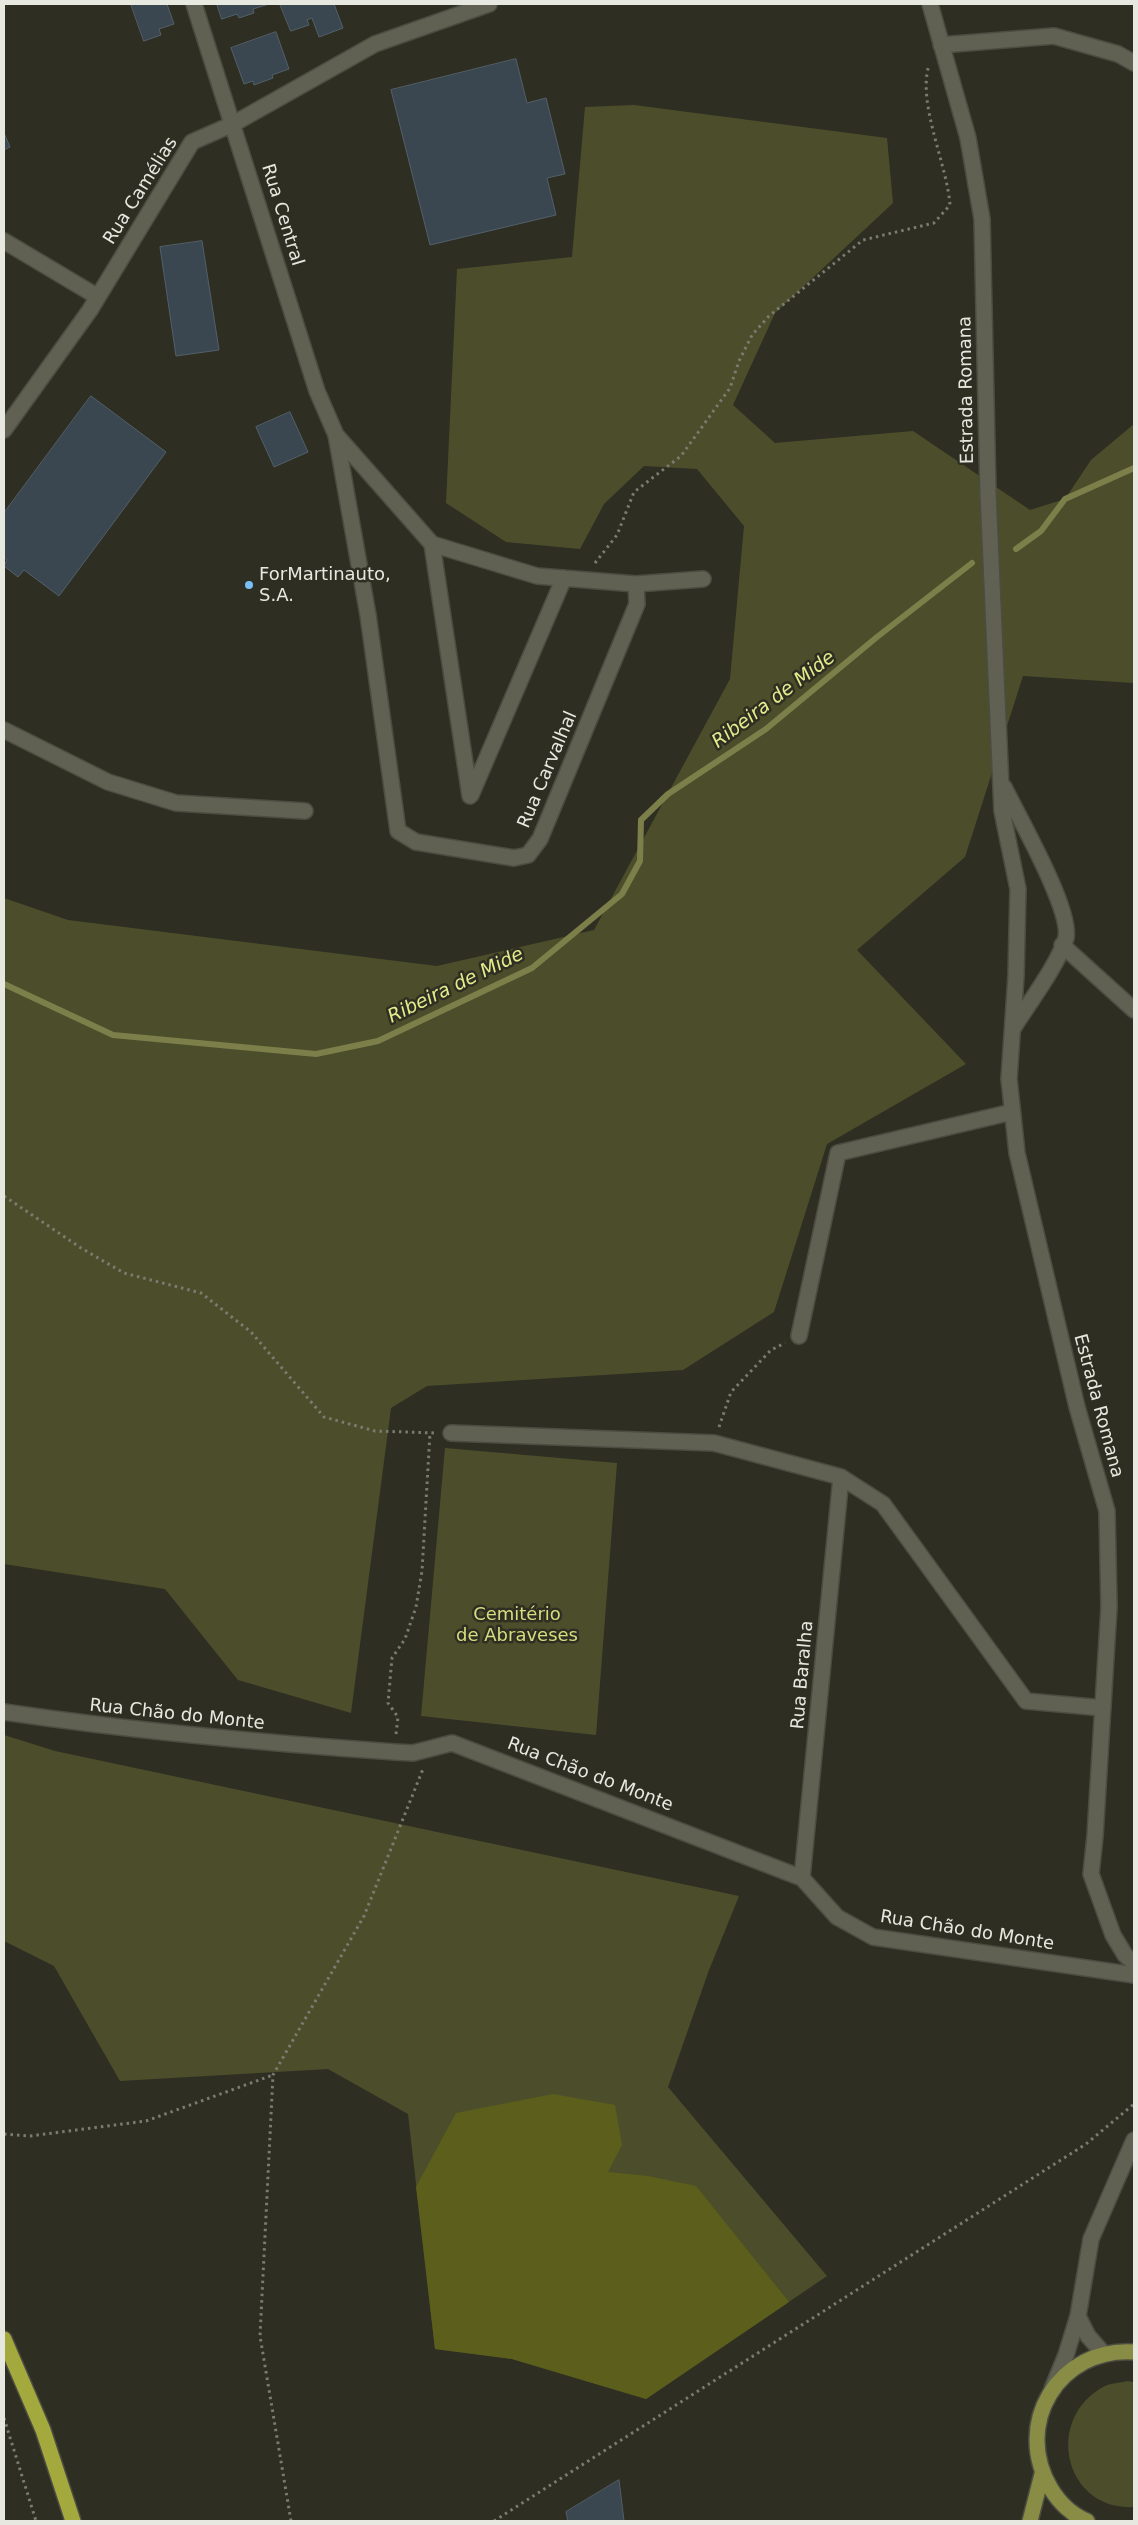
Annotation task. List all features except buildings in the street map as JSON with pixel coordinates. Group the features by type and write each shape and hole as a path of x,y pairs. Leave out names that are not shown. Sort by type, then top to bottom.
{"highway":[{"path":"4,2339 43,2430 73,2521"}],"main road":[{"path":"1087,2521 1080,2518 1057,2499 1042,2474 1036,2446 1039,2419 1050,2393 1070,2371 1083,2362 1104,2354 1134,2352"},
{"path":"1030,2521 1042,2474"}],"street":[{"name":"Rua Central","path":"194,4 317,391 336,435"},
{"name":"Rua Camélias","path":"4,430 98,298 192,142 233,124 374,44 489,4"},
{"name":"Estrada Romana","path":"930,4 968,138 982,219 988,492 1001,782 1005,834 1018,889 1016,976 1008,1079 1017,1153 1077,1407 1107,1511 1109,1607 1091,1874 1113,1935 1125,1955 1134,1963"},
{"path":"941,45 1054,36 1118,54 1134,63"},
{"path":"4,241 98,298"},
{"path":"336,435 432,544 537,576 586,582 636,584 703,579"},
{"name":"Rua Carvalhal","path":"336,435 368,615 398,831 416,842 514,858 528,854 540,839 637,604 636,584"},
{"path":"432,544 470,796 564,578"},
{"path":"4,730 108,782 176,803 305,812"},
{"name":"Estrada Romana","path":"1001,782 1059,897 1066,936 1055,960 1012,1030"},
{"path":"1062,944 1134,1010"},
{"path":"799,1336 838,1153 1012,1112"},
{"path":"451,1433 714,1443 841,1477 883,1504 1026,1700 1103,1708"},
{"name":"Rua Baralha","path":"802,1878 841,1477"},
{"name":"Rua Chão do Monte","path":"4,1712 99,1726 251,1742 395,1752 413,1753 452,1743 490,1756 802,1878 837,1917 873,1937 1134,1975"},
{"path":"1050,2393 1066,2355 1078,2316 1091,2239 1134,2140"},
{"path":"1078,2316 1088,2336 1104,2354"}],"path":[{"path":"586,582 591,568 616,535 634,492 681,456 730,388 739,361 752,336 769,316 863,240 934,223 950,205 948,185 935,135 927,90 928,68 941,45"},
{"path":"4,1196 81,1248 124,1273 201,1293 251,1332 324,1417 375,1431 451,1433"},
{"path":"714,1443 731,1392 771,1350 799,1336"},
{"path":"395,1752 398,1717 388,1703 392,1658 405,1639 416,1607 422,1571 430,1433"},
{"path":"291,2521 260,2336 273,2075 364,1916 432,1748"},
{"path":"4,2134 30,2136 146,2121 273,2075"},
{"path":"494,2521 1086,2144 1134,2104"},
{"path":"4,2418 36,2521"}],"green space":[{"path":"634,105 887,138 893,203 775,313 733,405 775,443 913,431 1030,510 1065,499 1091,460 1134,424 1134,683 1023,676 965,857 857,950 966,1064 827,1144 774,1312 683,1370 427,1386 391,1408 351,1713 238,1680 165,1589 4,1564 4,898 68,920 437,966 594,930 730,679 744,526 697,469 644,466 604,504 580,549 506,542 446,503 457,269 572,257 585,107"},
{"name":"Cemitério de Abraveses","path":"445,1448 617,1463 596,1735 421,1716"},
{"path":"4,1735 55,1751 739,1896 709,1970 668,2087 827,2276 646,2399 512,2359 435,2349 408,2114 328,2069 120,2081 54,1966 4,1941"},
{"path":"553,2094 615,2105 622,2145 608,2172 648,2176 696,2186 789,2302 646,2399 512,2359 435,2349 416,2187 456,2113"},
{"path":"1127,2381 1134,2382 1134,2507 1110,2504 1091,2494 1078,2479 1070,2460 1068,2439 1074,2419 1086,2401 1105,2386"}],"waterway":[{"name":"Ribeira de Mide","path":"1016,549 1041,531 1065,499 1134,468"},
{"name":"Ribeira de Mide","path":"4,984 113,1035 316,1054 378,1041 532,968 622,894 640,861 641,820 668,794 766,729 877,637 972,563"}],"place":[{"name":"ForMartinauto, S.A.","path":"249,585"}]}
